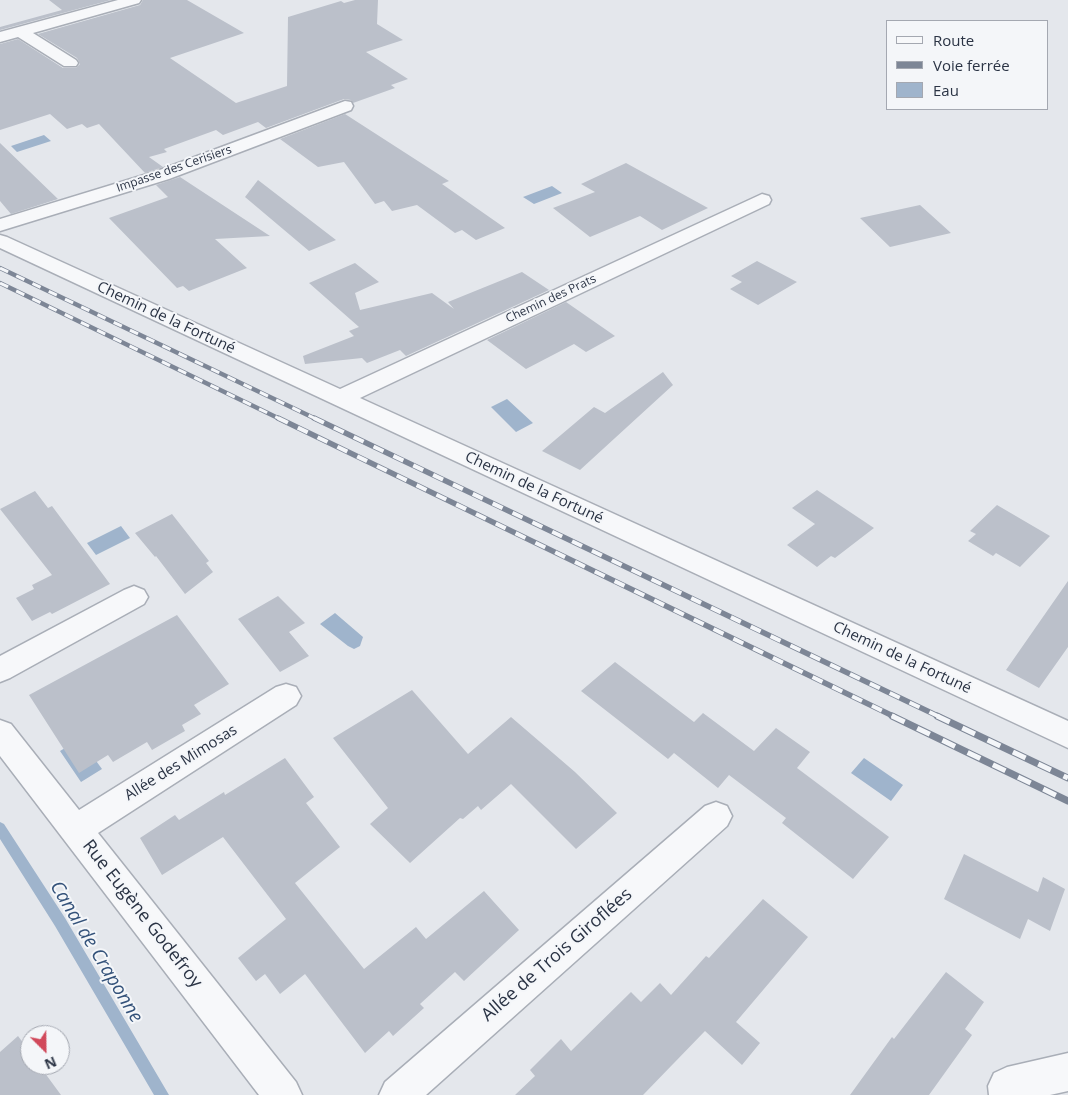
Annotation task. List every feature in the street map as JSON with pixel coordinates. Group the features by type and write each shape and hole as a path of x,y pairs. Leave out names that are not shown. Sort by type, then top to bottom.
{"street":[{"path":"0,37 134,0"},
{"path":"21,32 70,63"},
{"name":"Impasse des Cerisiers","path":"0,225 163,175 345,106"},
{"name":"Chemin des Prats","path":"340,398 762,200"},
{"name":"Chemin de la Fortuné","path":"0,241 1068,735"},
{"path":"0,670 134,597"},
{"name":"Allée des Mimosas","path":"76,829 286,696"},
{"name":"Rue Eugène Godefroy","path":"0,734 283,1095"},
{"name":"Allée de Trois Giroflées","path":"398,1095 716,816"},
{"path":"1008,1095 1007,1086 1068,1072"}],"water":[{"path":"44,135 51,141 17,152 11,146"},
{"path":"552,186 562,193 534,204 523,197"},
{"path":"507,399 533,423 516,432 491,407"},
{"path":"121,526 130,538 96,555 87,543"},
{"path":"335,613 363,637 360,646 354,649 348,646 320,624"},
{"path":"80,739 102,769 81,782 60,751"},
{"path":"864,758 903,785 891,801 851,773"}],"building":[{"path":"49,0 111,0 0,30 0,27 62,10"},
{"path":"143,0 187,0 244,33 170,58 236,103 287,86 288,17 341,1 344,3 355,0 378,0 377,24 403,40 366,52 408,79 391,85 395,88 353,103 351,100 344,99 266,128 258,122 223,135 216,130 164,149 167,152 149,157 163,167 145,173 99,124 87,128 82,124 67,129 50,114 0,130 0,44 18,39 63,68 76,68 80,64 77,58 38,34 140,5"},
{"path":"345,114 449,181 442,184 505,228 476,240 462,230 455,233 417,205 392,211 384,201 375,204 344,162 318,167 280,139"},
{"path":"0,143 58,199 11,214 0,201"},
{"path":"626,163 708,208 662,230 640,216 590,237 553,208 595,192 581,184"},
{"path":"180,177 270,236 215,239 247,268 189,291 183,286 177,288 109,218 168,197 156,185"},
{"path":"258,180 336,240 309,251 245,197"},
{"path":"920,205 951,233 890,247 860,218"},
{"path":"757,261 797,282 758,305 730,289 742,282 731,276"},
{"path":"355,263 379,282 355,293 360,310 432,293 454,309 448,302 522,272 549,290 406,356 400,350 367,363 362,358 305,364 303,356 354,336 349,331 359,327 309,283"},
{"path":"566,302 615,336 586,352 574,344 526,369 487,340"},
{"path":"663,372 673,385 580,470 542,451 594,407 605,413"},
{"path":"817,490 874,528 835,558 831,556 817,567 787,545 815,524 792,508"},
{"path":"35,491 48,508 52,506 110,584 52,614 50,612 32,621 16,598 34,589 32,585 52,575 0,509"},
{"path":"997,505 1050,536 1020,567 996,553 993,556 968,541 976,534 970,531"},
{"path":"172,514 209,561 206,563 213,572 185,594 156,556 135,533"},
{"path":"1068,581 1068,647 1039,688 1006,670"},
{"path":"278,596 305,623 289,632 309,656 280,672 238,619"},
{"path":"177,615 229,684 194,705 201,714 182,725 185,731 152,750 147,742 113,762 108,755 79,773 29,695"},
{"path":"615,662 694,722 703,713 754,751 776,728 810,752 797,768 889,837 853,879 782,823 786,818 729,775 718,788 674,753 668,759 581,691"},
{"path":"412,690 468,754 511,717 575,772 617,813 576,849 511,784 481,810 478,806 463,819 460,818 410,863 370,824 388,808 333,738"},
{"path":"285,758 314,797 306,803 340,847 295,883 364,969 416,927 426,939 484,891 519,930 464,981 455,972 420,1004 424,1008 393,1036 389,1031 365,1053 305,974 280,994 265,974 256,981 238,958 286,919 223,837 162,875 140,838 175,815 179,820 224,792 225,795"},
{"path":"964,854 1038,892 1043,877 1065,889 1050,931 1028,919 1020,939 944,899"},
{"path":"763,899 808,937 736,1022 760,1043 742,1065 705,1031 643,1095 515,1095 535,1076 530,1070 561,1039 571,1051 631,992 641,1002 660,983 671,995 706,956 709,958"},
{"path":"946,972 984,1002 965,1029 972,1035 929,1095 850,1095 892,1037 894,1039"},
{"path":"18,1036 20,1039 20,1075 46,1075 61,1095 0,1095 0,1052"}],"waterway":[{"name":"Canal de Craponne","path":"0,828 60,922 162,1095"}],"railway":[{"path":"0,268 316,419"},
{"path":"0,283 280,419"},
{"path":"278,418 895,717"},
{"path":"314,418 940,717"},
{"path":"892,716 1068,801"},
{"path":"937,716 1068,778"}]}
